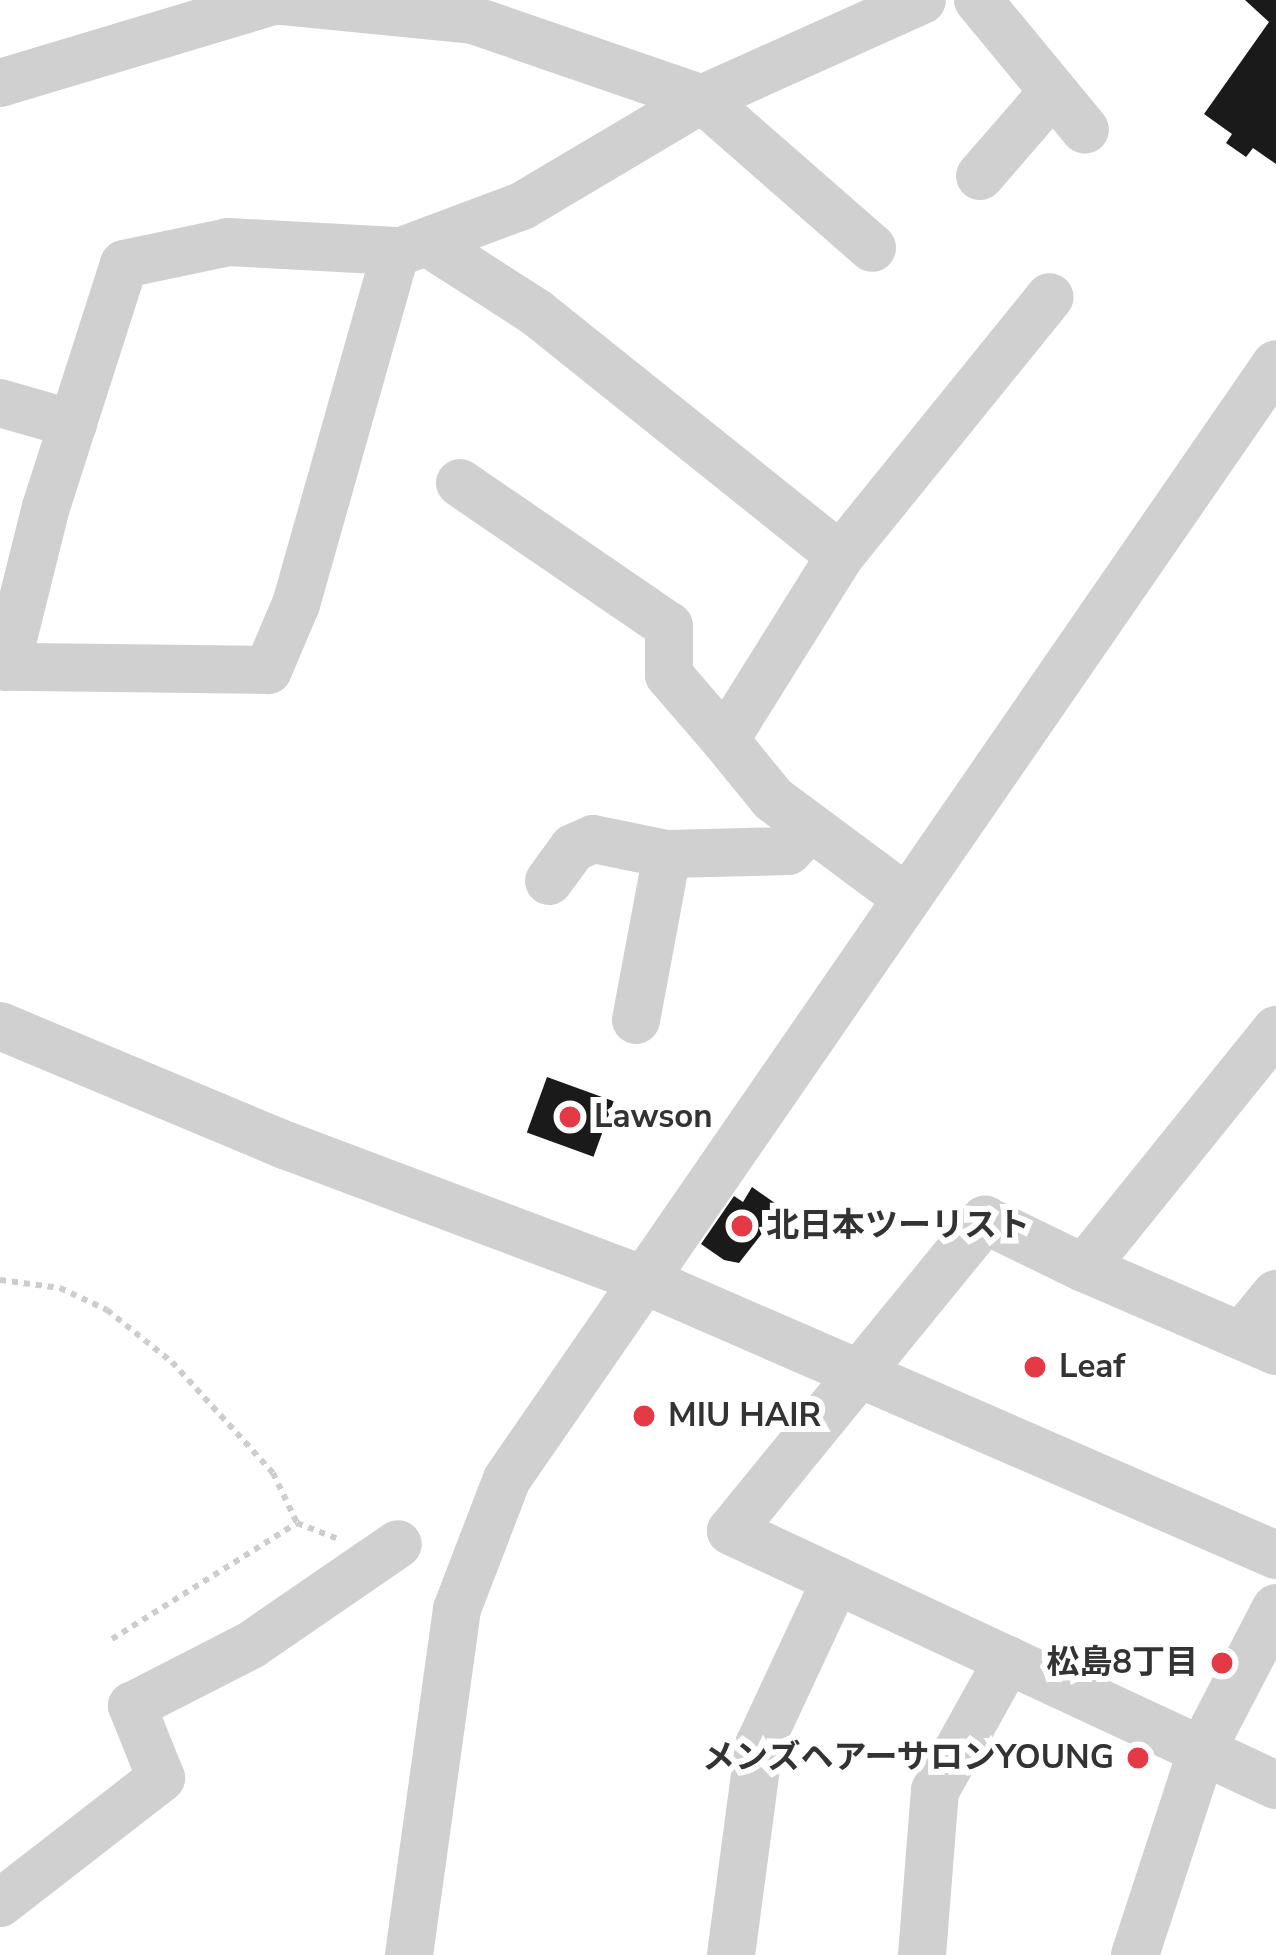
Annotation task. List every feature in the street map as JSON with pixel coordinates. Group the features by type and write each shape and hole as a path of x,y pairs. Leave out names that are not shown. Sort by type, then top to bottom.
{"street":[{"path":"0,82 273,0 486,10 702,99 872,248"},
{"path":"413,248 296,604 268,670 6,667 73,424 124,264 228,242 413,248 522,206 702,99 922,0"},
{"path":"978,0 1085,130"},
{"path":"980,176 1052,93"},
{"path":"413,248 537,313 840,556"},
{"path":"725,740 840,556 1050,297"},
{"path":"409,1955 442,1683 475,1550 508,1479 639,1278 1276,364"},
{"path":"0,403 73,424"},
{"path":"460,484 669,626 669,675 773,799 905,897"},
{"path":"549,880 573,848 592,839 667,854 788,851 810,829"},
{"path":"636,1020 667,854"},
{"path":"0,1026 285,1145 639,1278 1276,1555"},
{"path":"1084,1268 1276,1030"},
{"path":"1276,1294 1260,1342 1084,1268 985,1220 731,1531 1276,1785"},
{"path":"0,1903 160,1778 132,1706 251,1645 398,1544"},
{"path":"731,1955 759,1744 836,1580"},
{"path":"1136,1955 1202,1750 1276,1608"},
{"path":"922,1955 935,1791 1008,1660"}],"path":[{"path":"0,1280 60,1288 107,1310 172,1362 273,1473 298,1523 316,1536 398,1544"},
{"path":"112,1639 298,1523"}],"building":[{"path":"1245,0 1276,0 1276,164 1253,148 1246,157 1226,143 1232,134 1204,114 1269,22"},
{"name":"Lawson","path":"547,1077 614,1101 594,1157 527,1132"},
{"name":"北日本ツーリスト","path":"752,1187 782,1208 739,1263 724,1260 701,1244 734,1196 743,1202"}],"place":[{"name":"Lawson","path":"570,1117"},
{"name":"北日本ツーリスト","path":"742,1226"},
{"name":"Leaf","path":"1035,1367"},
{"name":"MIU HAIR","path":"644,1416"},
{"name":"松島8丁目","path":"1222,1663"},
{"name":"メンズヘアーサロンYOUNG","path":"1138,1758"}]}
